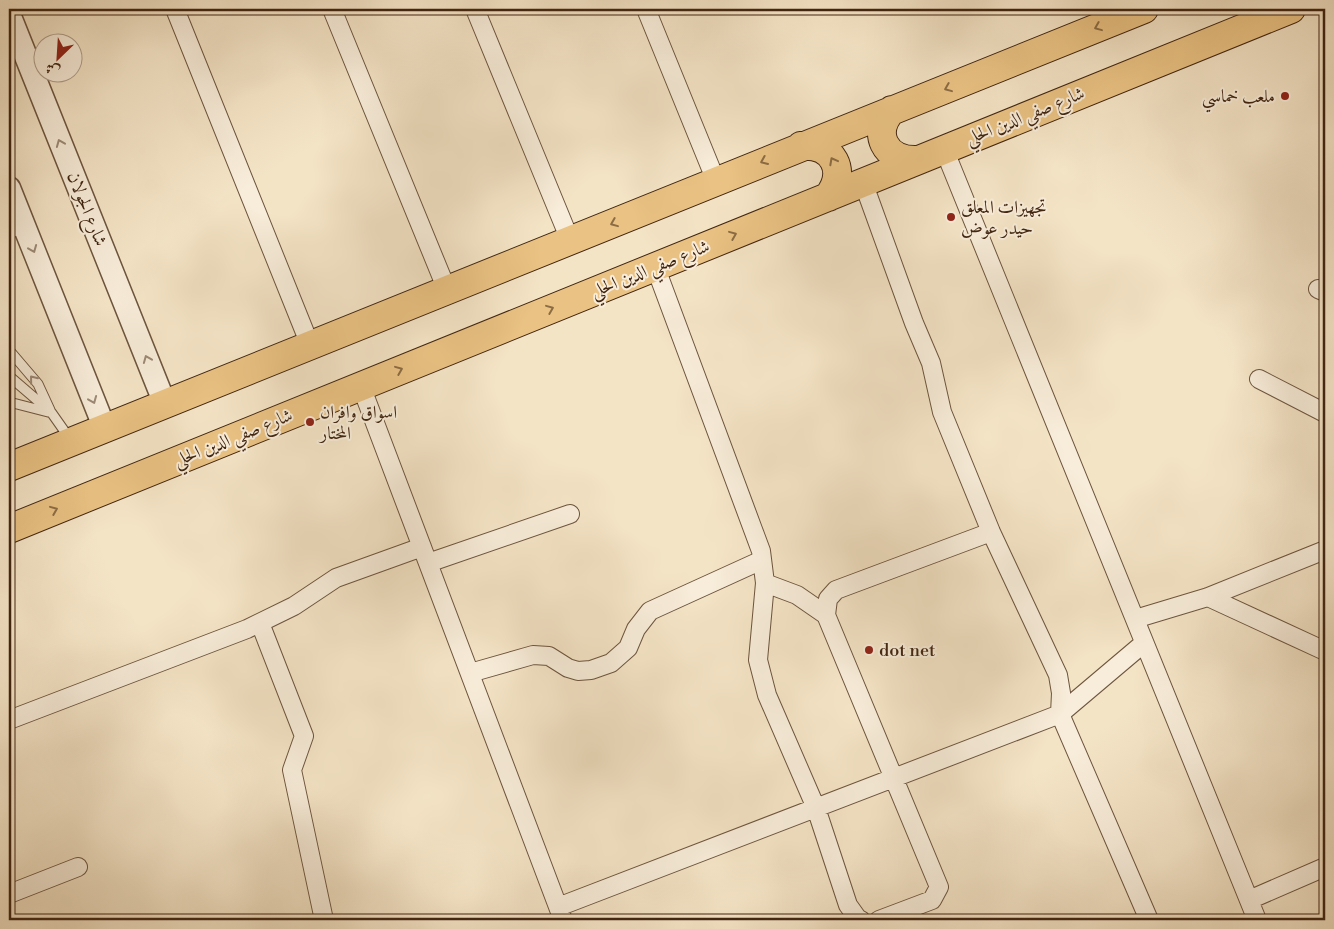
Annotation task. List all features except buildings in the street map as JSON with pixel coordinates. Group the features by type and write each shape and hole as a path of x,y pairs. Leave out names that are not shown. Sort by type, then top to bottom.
{"main road":[{"path":"9,467 1144,9"},
{"name":"شارع صفي الدين الحلي","path":"9,529 1291,9"},
{"path":"892,110 882,126 884,144 897,157 915,160"},
{"path":"801,146 810,145 820,148 828,153 834,161 837,170 837,180 834,189 828,197"}],"street":[{"path":"175,9 310,345"},
{"path":"332,9 447,290"},
{"path":"475,9 570,240"},
{"path":"646,9 716,181"},
{"name":"شارع الجولان","path":"9,14 165,404"},
{"path":"944,149 1257,920"},
{"path":"863,182 914,323 931,363 942,412 991,532 1058,674 1061,693 1060,714 1145,919"},
{"path":"9,188 16,226 105,429"},
{"path":"655,266 761,551 765,584 758,660 767,695 816,808 848,904 858,919 861,920"},
{"path":"1259,379 1325,413"},
{"path":"361,386 560,914 816,808 1060,714 1144,643"},
{"path":"9,720 248,630 294,606 336,578 570,514"},
{"path":"878,920 932,900 939,887 826,615 828,599 836,590 991,532"},
{"path":"1135,619 1208,597 1325,550"},
{"path":"470,673 533,655 549,656 568,668 578,671 591,670 611,663 628,648 636,628 650,611 762,560"},
{"path":"765,584 797,595 826,615"},
{"path":"1208,597 1325,651"},
{"path":"260,623 304,736 292,770 324,920"},
{"path":"9,894 78,867"},
{"path":"1248,900 1325,867"}],"lane":[{"path":"9,350 38,384 51,412 72,441"},
{"path":"9,376 51,412"},
{"path":"9,402 51,412"}],"place":[{"name":"ملعب خماسي","path":"1285,96"},
{"name":"تجهيزات المعلق حيدر عوض","path":"951,217"},
{"name":"اسواق وافران المختار","path":"310,422"},
{"name":"dot net","path":"869,650"}]}
